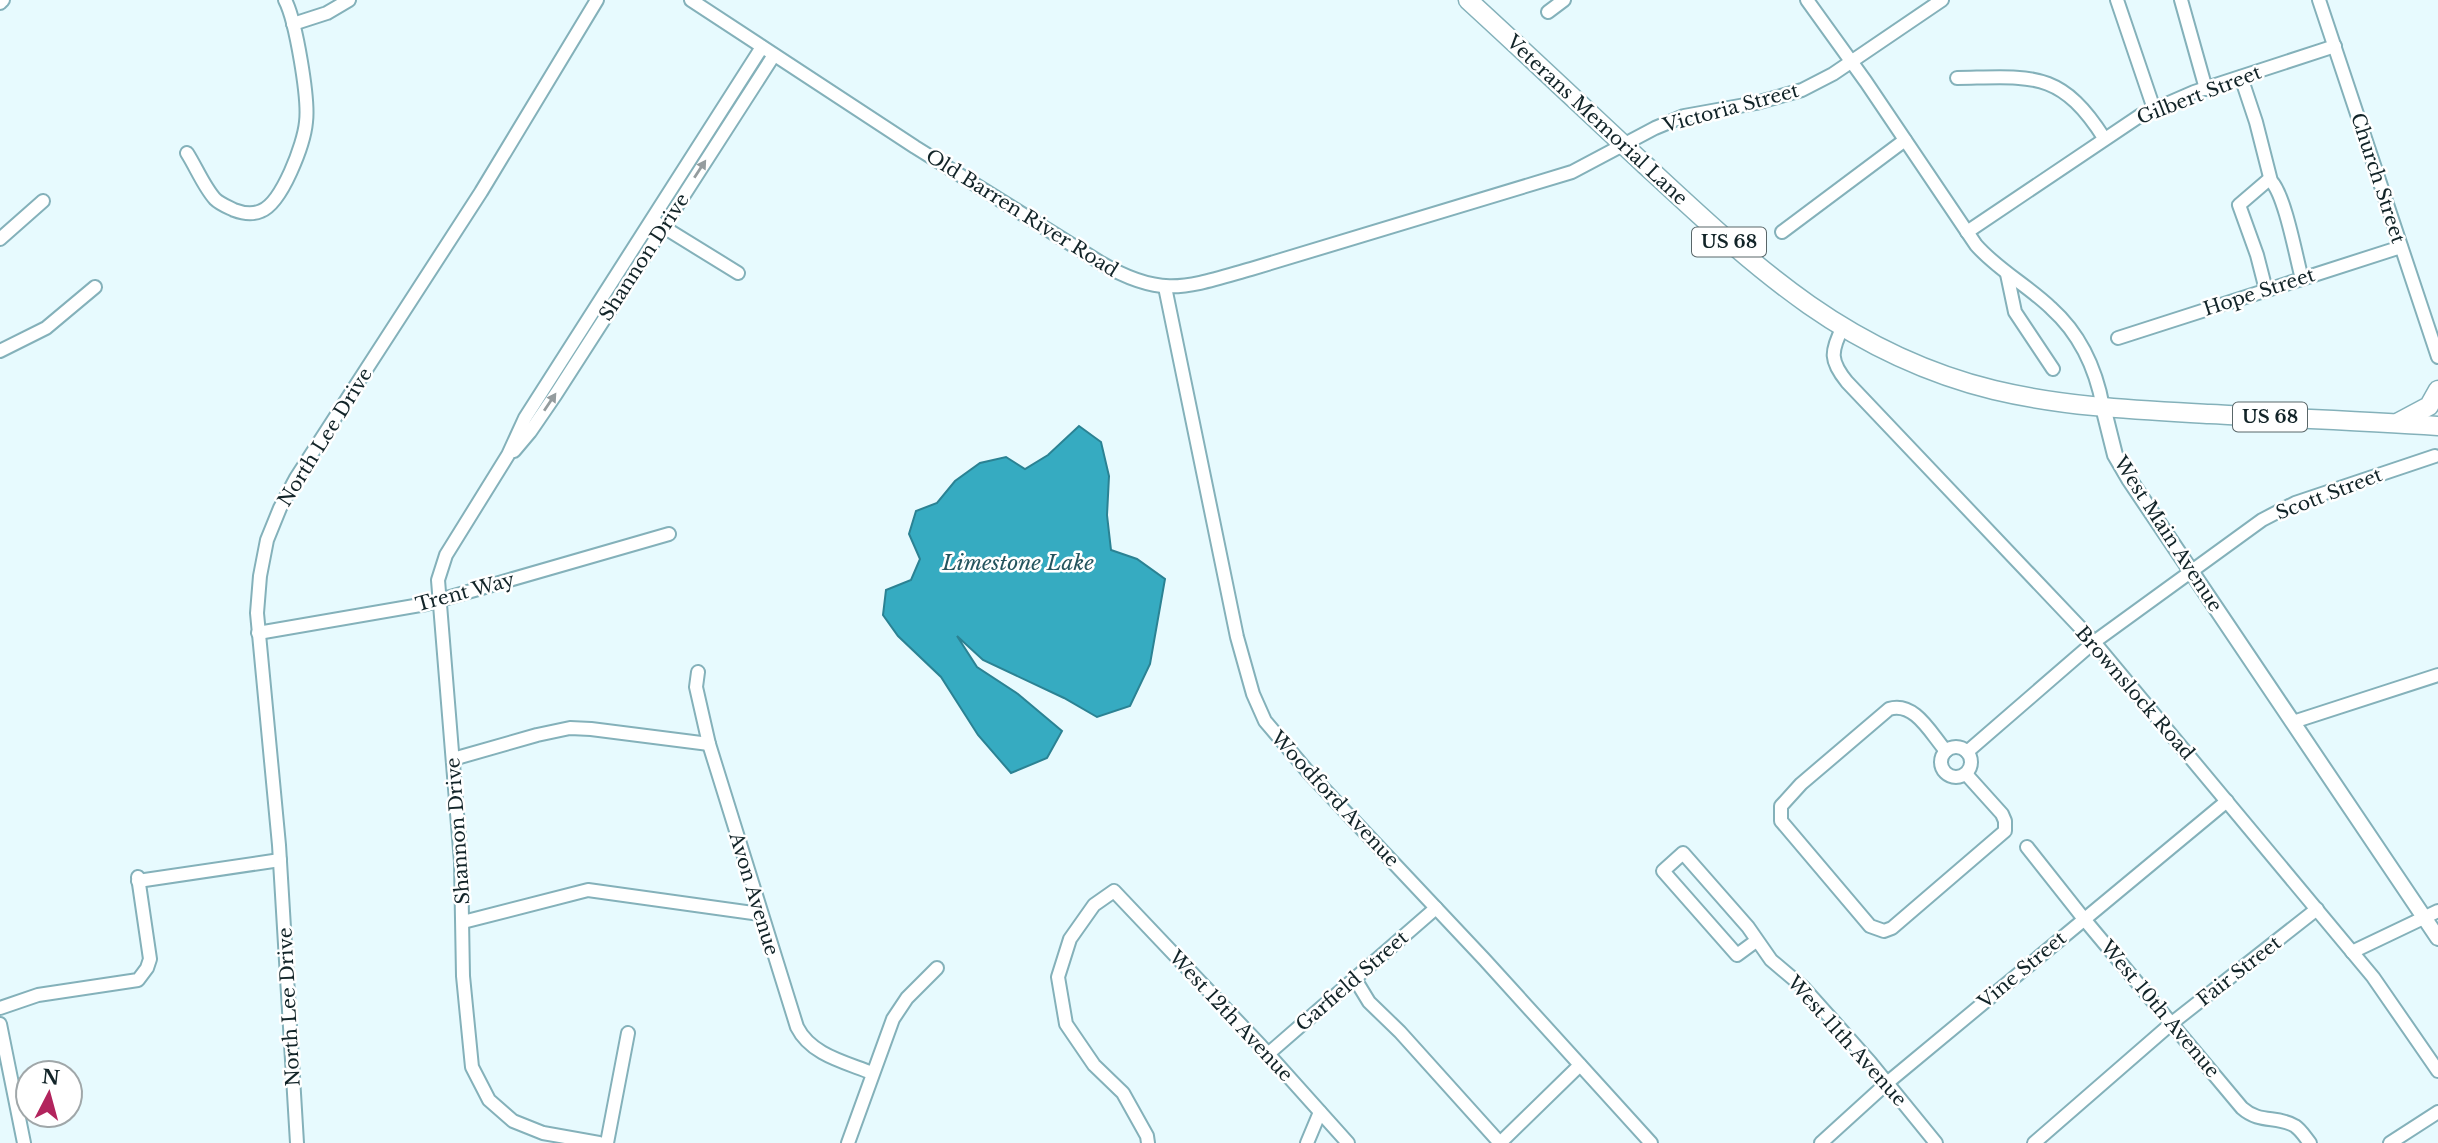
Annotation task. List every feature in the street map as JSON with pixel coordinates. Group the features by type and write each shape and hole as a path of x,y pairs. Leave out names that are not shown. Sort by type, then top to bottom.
{"main road":[{"name":"Veterans Memorial Lane","path":"1468,0 1752,262 1810,307 1907,360 1968,383 2039,400 2103,407 2438,426"},
{"path":"2396,423 2429,406 2438,390"}],"street":[{"path":"187,153 216,200 234,209 258,213 268,206 284,183 300,150 306,120 305,93 293,24 285,0"},
{"path":"293,24 337,8 349,0"},
{"name":"North Lee Drive","path":"297,1143 280,860 258,634 258,595 263,558 273,524 288,493 481,192 597,0"},
{"name":"Old Barren River Road","path":"691,0 1101,264 1132,280 1165,287 1186,286 1216,279 1572,172 1624,145"},
{"path":"1548,12 1564,0"},
{"name":"West Main Avenue","path":"1807,0 1852,61 1967,232 1983,252 2007,274 2051,307 2075,335 2091,364 2117,458 2190,572 2293,722 2431,914 2438,939"},
{"name":"Victoria Street","path":"1624,145 1684,116 1756,103 1802,90 1825,79 1942,0"},
{"path":"2116,0 2154,108"},
{"path":"2181,0 2206,89"},
{"name":"Church Street","path":"2319,0 2438,357"},
{"name":"Gilbert Street","path":"1967,232 2104,138 2154,108 2335,46"},
{"name":"Shannon Drive","path":"599,1143 527,1128 507,1116 485,1094 474,1074 468,1045 463,976 461,862 438,580 446,555 508,455 525,418 762,47"},
{"name":"Shannon Drive","path":"508,455 530,432 774,55"},
{"path":"1957,78 2014,77 2047,83 2074,98 2088,113 2104,138"},
{"path":"2241,77 2302,279"},
{"path":"706,133 718,141"},
{"path":"1782,232 1905,140"},
{"path":"2266,290 2239,205 2267,181 2271,181"},
{"path":"0,239 43,201"},
{"path":"651,219 738,273"},
{"name":"Hope Street","path":"2118,338 2401,247"},
{"path":"2007,274 2015,312 2053,369"},
{"path":"0,351 46,328 95,287"},
{"name":"Woodford Avenue","path":"1165,287 1234,624 1258,708 1274,734 1297,760 1651,1143"},
{"name":"Brownslock Road","path":"1843,327 1836,339 1833,357 1836,367 1847,382 2094,642 2381,987 2438,1071"},
{"path":"575,338 587,346"},
{"name":"Scott Street","path":"1967,752 2094,642 2242,534 2284,508 2435,456"},
{"name":"Trent Way","path":"258,634 438,601 668,534"},
{"name":"Avon Avenue","path":"698,672 695,687 709,744 797,1027 802,1038 822,1052 873,1073"},
{"path":"2293,722 2438,675"},
{"path":"1946,751 1915,713 1900,707 1889,709 1801,784 1780,806 1781,821 1870,926 1884,931 1892,928 2004,831 2005,821 2002,814 1966,774"},
{"path":"453,759 570,728 709,744"},
{"path":"1955,747 1967,752 1971,764 1966,774 1953,777 1945,773 1941,764 1946,751 1955,747"},
{"name":"Vine Street","path":"1821,1143 1887,1083 2227,802"},
{"name":"West 10th Avenue","path":"2027,847 2246,1111 2256,1118 2293,1125 2310,1143"},
{"name":"West 11th Avenue","path":"1756,941 1737,955 1662,871 1683,853 1748,927 1771,960 1802,987 1936,1143"},
{"path":"0,1008 38,995 138,980 150,959 138,879 280,860"},
{"path":"463,922 588,890 760,914"},
{"name":"West 12th Avenue","path":"1148,1143 1147,1136 1123,1093 1094,1065 1066,1024 1058,977 1070,939 1094,905 1114,891 1348,1143"},
{"name":"Garfield Street","path":"1268,1054 1436,908"},
{"name":"Fair Street","path":"2034,1143 2172,1023 2317,909"},
{"path":"2352,952 2431,914"},
{"path":"848,1143 899,1008 937,968"},
{"path":"1354,979 1369,1002 1401,1032 1500,1143 1580,1065"},
{"path":"0,1024 24,1143"},
{"path":"607,1143 628,1033"},
{"path":"1307,1143 1320,1112"},
{"path":"2390,1143 2438,1112"}],"water":[{"name":"Limestone Lake","path":"1079,426 1101,442 1109,476 1107,515 1111,550 1137,559 1165,579 1150,664 1130,706 1097,717 1064,698 983,660 957,636 977,667 1018,694 1062,731 1047,758 1011,773 978,735 941,677 898,636 883,615 886,590 911,580 920,559 909,534 916,511 937,503 955,481 980,463 1006,457 1025,469 1048,455"}]}
